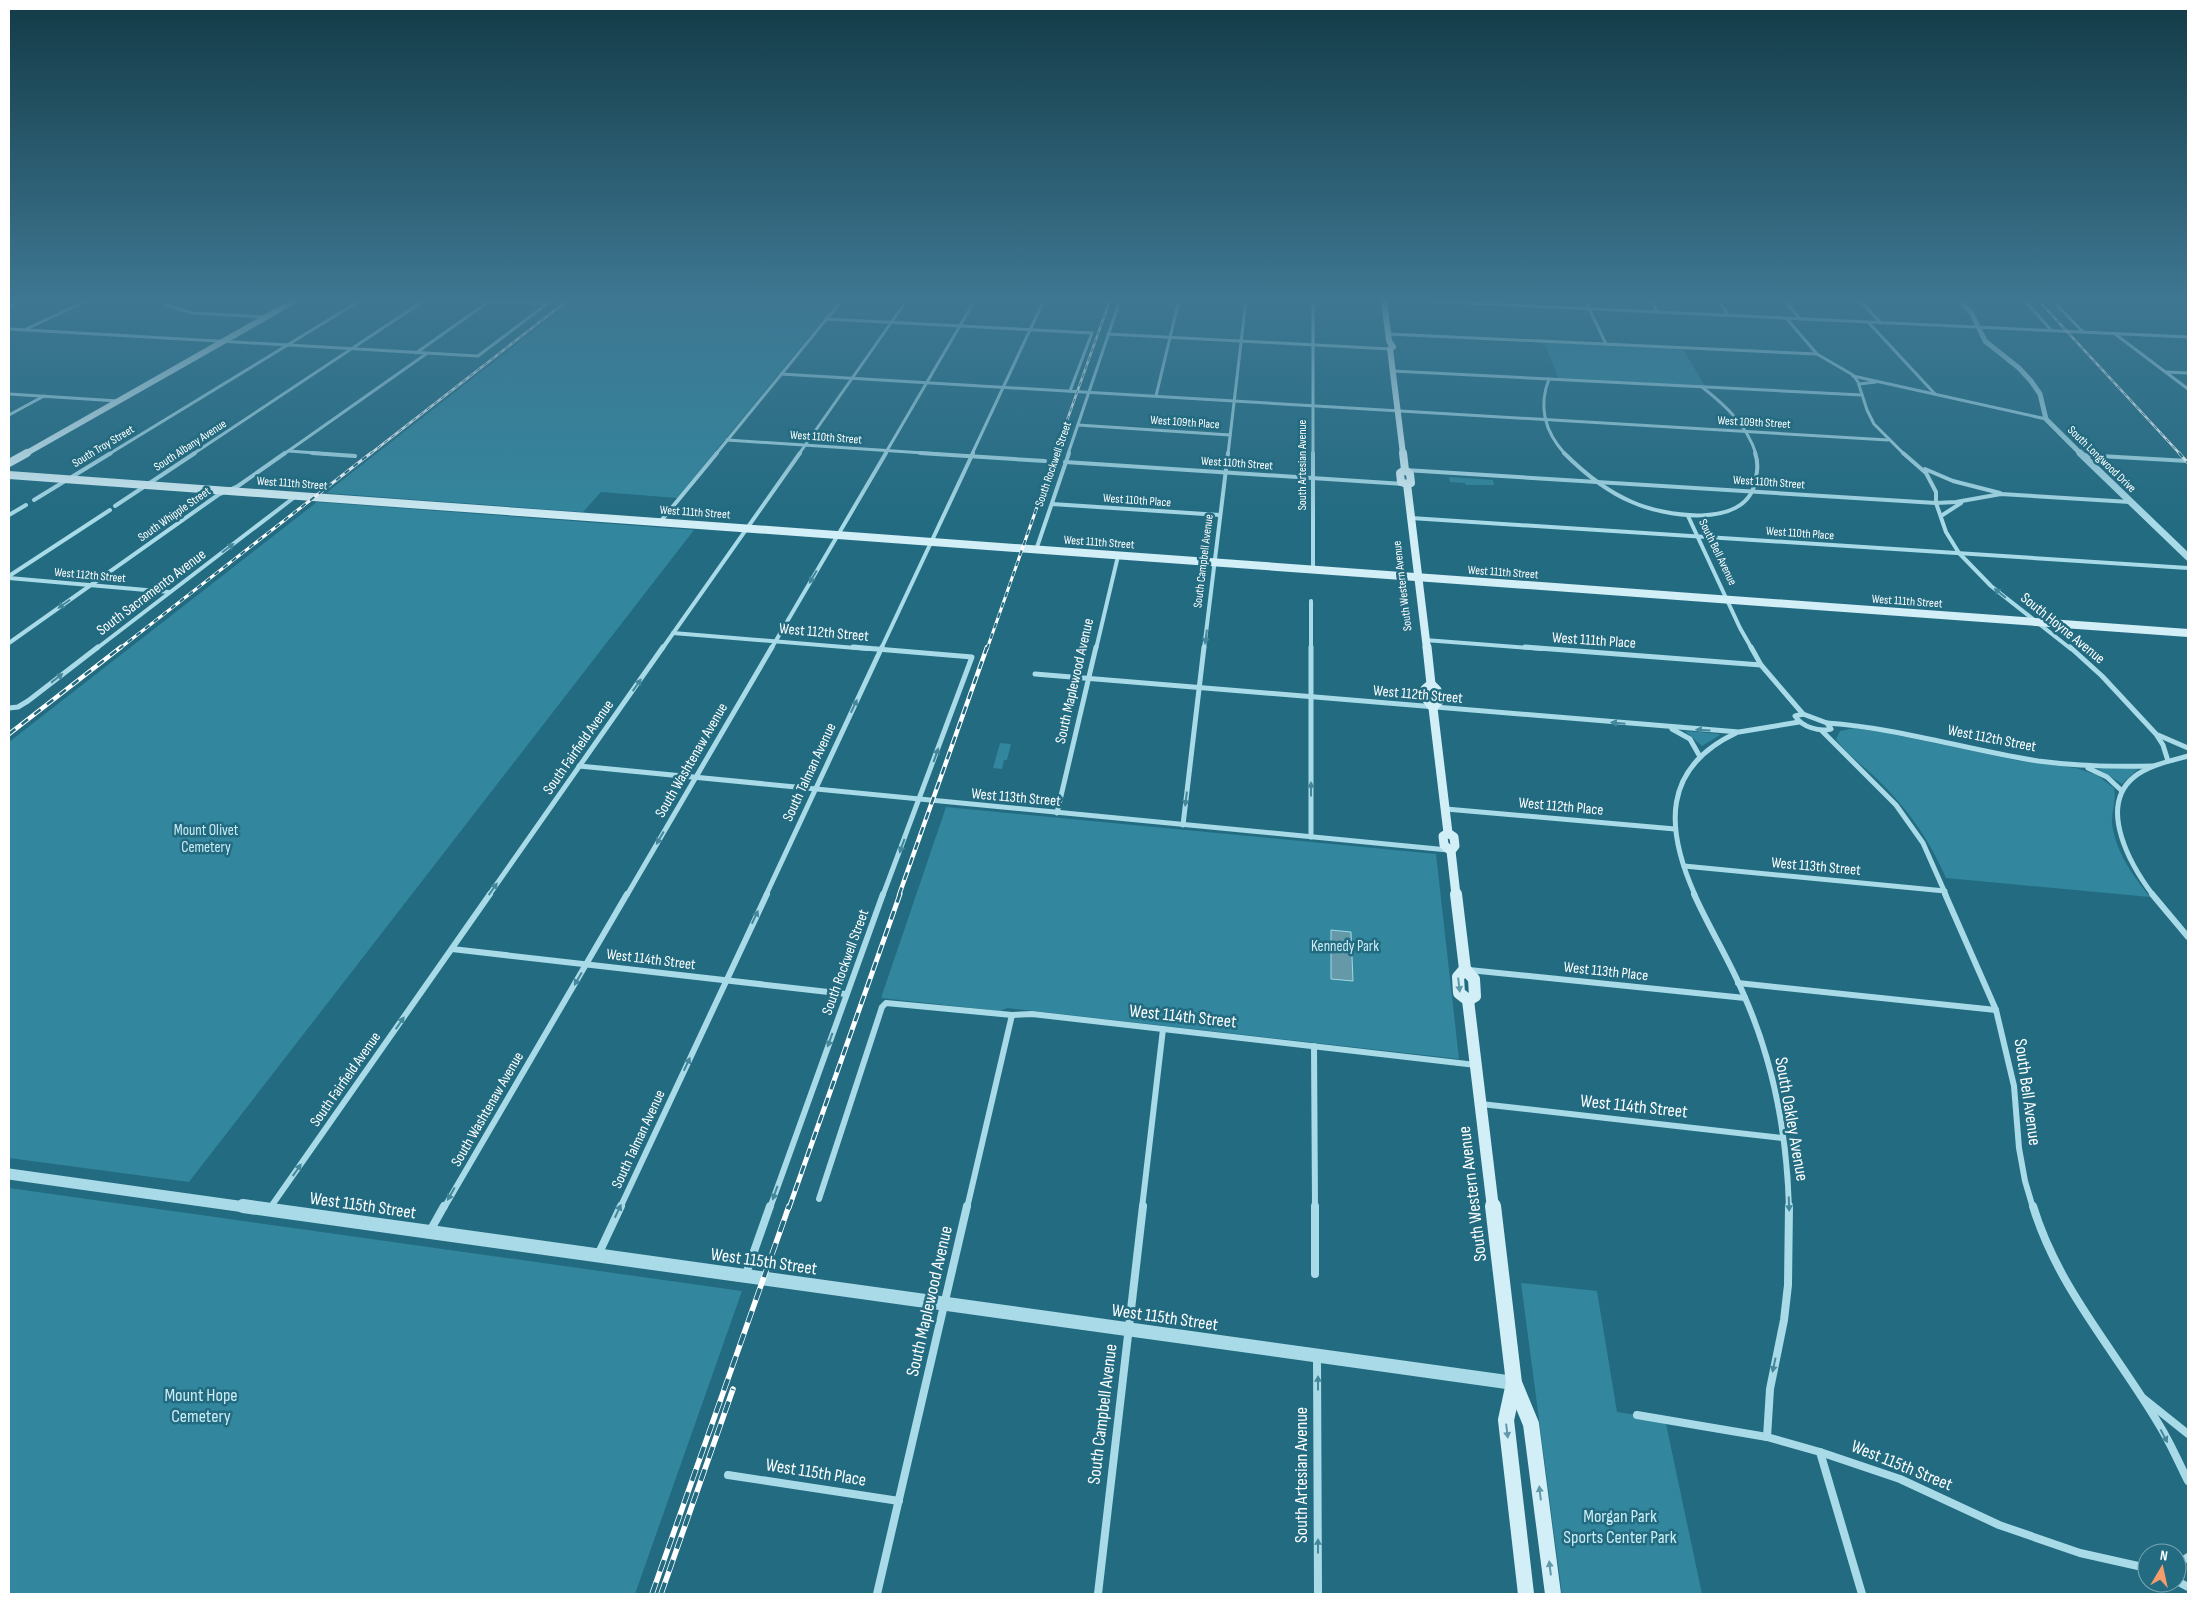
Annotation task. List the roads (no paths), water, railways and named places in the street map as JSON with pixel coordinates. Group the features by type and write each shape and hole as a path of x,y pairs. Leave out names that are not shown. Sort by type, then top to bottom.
{"main road":[{"path":"9,463 164,375"},
{"name":"South Western Avenue","path":"1393,375 1405,470 1400,473 1401,482 1407,484 1430,684 1425,689 1425,694 1426,701 1433,708 1448,833 1443,836 1444,845 1450,851 1465,969 1458,978 1459,993 1468,1000 1514,1383 1532,1424 1553,1594"},
{"name":"West 111th Street","path":"9,475 2188,633"},
{"name":"South Western Avenue","path":"1514,1383 1506,1420 1526,1594"}],"street":[{"name":"South Troy Street","path":"34,500 238,375"},
{"name":"South Albany Avenue","path":"115,506 313,375"},
{"name":"South Whipple Street","path":"9,643 218,495 238,486 395,375"},
{"path":"660,522 780,375"},
{"name":"West 109th Street","path":"795,375 1888,440"},
{"name":"South Fairfield Avenue","path":"269,1210 854,375"},
{"name":"South Washtenaw Avenue","path":"429,1232 931,375"},
{"name":"South Talman Avenue","path":"598,1256 1009,375"},
{"path":"1070,391 1076,375"},
{"name":"South Rockwell Street","path":"1036,550 1095,375"},
{"path":"1156,396 1161,375"},
{"name":"South Campbell Avenue","path":"1183,825 1237,375"},
{"name":"South Artesian Avenue","path":"1313,375 1313,570"},
{"path":"1467,375 1862,395"},
{"path":"1853,375 2046,419 2040,394 2025,375"},
{"name":"South Hoyne Avenue","path":"1853,375 1859,384 1874,424 1888,440 1922,468 1936,492 1936,502 1946,532 1959,553 1983,579 2102,676 2156,734 2163,745 2168,761"},
{"path":"1917,375 1935,394"},
{"path":"2169,375 2188,390"},
{"path":"1549,379 1542,397 1545,421 1558,446 1578,468 1595,481 1638,504 1659,511 1688,516"},
{"path":"1859,384 1886,382"},
{"path":"1701,387 1730,411 1755,447 1759,460 1758,477 1753,491"},
{"path":"9,394 118,401"},
{"path":"9,415 44,396"},
{"name":"South Longwood Drive","path":"2046,419 2188,557"},
{"name":"West 109th Place","path":"1078,426 1230,435"},
{"name":"West 110th Street","path":"727,440 1044,461"},
{"path":"288,451 355,456"},
{"path":"2082,455 2188,460"},
{"name":"West 110th Street","path":"1066,462 1407,484"},
{"path":"1922,468 1953,480 2008,494"},
{"name":"West 110th Street","path":"1405,470 1936,502 1966,500 1994,494 2130,502"},
{"name":"South Bell Avenue","path":"1753,491 1740,504 1724,512 1688,516 1740,628 1761,665 1803,714"},
{"name":"South Sacramento Avenue","path":"9,708 18,707 297,496"},
{"path":"1941,516 1966,500"},
{"name":"West 110th Place","path":"1052,504 1220,515"},
{"path":"9,515 26,505"},
{"path":"9,577 110,510"},
{"name":"West 110th Place","path":"1411,518 2188,568"},
{"name":"South Maplewood Avenue","path":"1057,813 1118,556"},
{"name":"West 112th Street","path":"9,577 169,592"},
{"path":"1311,837 1312,601"},
{"name":"West 112th Street","path":"673,633 972,657"},
{"name":"West 111th Place","path":"1425,640 1761,665"},
{"name":"South Rockwell Street","path":"745,1276 846,994 972,657"},
{"name":"West 112th Street","path":"1035,674 1739,732 1799,722"},
{"path":"1803,714 1795,716 1799,722 1822,731 1830,729 1827,723"},
{"name":"West 112th Street","path":"1803,714 1827,723 1871,727 2023,758 2083,766 2153,766"},
{"path":"1667,727 1690,739 1699,755"},
{"name":"South Bell Avenue","path":"1822,731 1896,805 1923,843 1996,1010 2014,1086 2019,1148 2025,1181 2038,1224 2076,1302 2164,1433 2188,1481"},
{"name":"South Oakley Avenue","path":"1739,732 1720,740 1699,755 1686,772 1679,788 1675,829 1684,866 1699,905 1738,982 1763,1048 1773,1086 1783,1138 1789,1183 1790,1240 1785,1315 1766,1411 1767,1436"},
{"path":"2156,734 2188,748"},
{"path":"2188,756 2153,766 2135,778 2122,791 2118,824 2127,854 2151,891 2188,937"},
{"name":"West 113th Street","path":"579,766 1450,851"},
{"path":"2083,766 2107,777 2122,791"},
{"name":"West 112th Place","path":"1446,809 1675,829"},
{"name":"West 113th Street","path":"1684,866 1945,891"},
{"name":"West 114th Street","path":"452,949 846,994"},
{"name":"West 113th Place","path":"1465,969 1745,998"},
{"path":"1738,982 1996,1010"},
{"name":"West 114th Street","path":"819,1199 882,1007 886,1003 1012,1015 1032,1014 1476,1064"},
{"name":"South Maplewood Avenue","path":"877,1594 1012,1015"},
{"name":"South Campbell Avenue","path":"1098,1594 1163,1029"},
{"path":"1314,1046 1315,1274"},
{"name":"West 114th Street","path":"1481,1104 1783,1138"},
{"name":"West 115th Street","path":"9,1174 1514,1383"},
{"name":"South Artesian Avenue","path":"1317,1356 1318,1594"},
{"name":"South Bell Avenue","path":"2139,1394 2188,1434"},
{"name":"West 115th Street","path":"1637,1415 1767,1436 1900,1479 1999,1525 2080,1553 2137,1566"},
{"path":"1820,1452 1862,1594"},
{"name":"West 115th Place","path":"728,1475 899,1501"}],"railway":[{"path":"370,454 472,375"},
{"path":"1055,454 1083,375"},
{"path":"2107,375 2180,454"},
{"path":"119,649 371,453"},
{"path":"987,649 1056,453"},
{"path":"2179,453 2188,463"},
{"path":"9,734 121,647"},
{"path":"899,895 987,647"},
{"path":"789,1208 900,894"},
{"path":"652,1594 789,1206"},
{"path":"661,1594 733,1389"}],"park label":[{"name":"Mount Olivet Cemetery","path":"206,838"},
{"name":"Kennedy Park","path":"1345,946"},
{"name":"Mount Hope Cemetery","path":"201,1405"},
{"name":"Morgan Park Sports Center Park","path":"1620,1526"}]}
